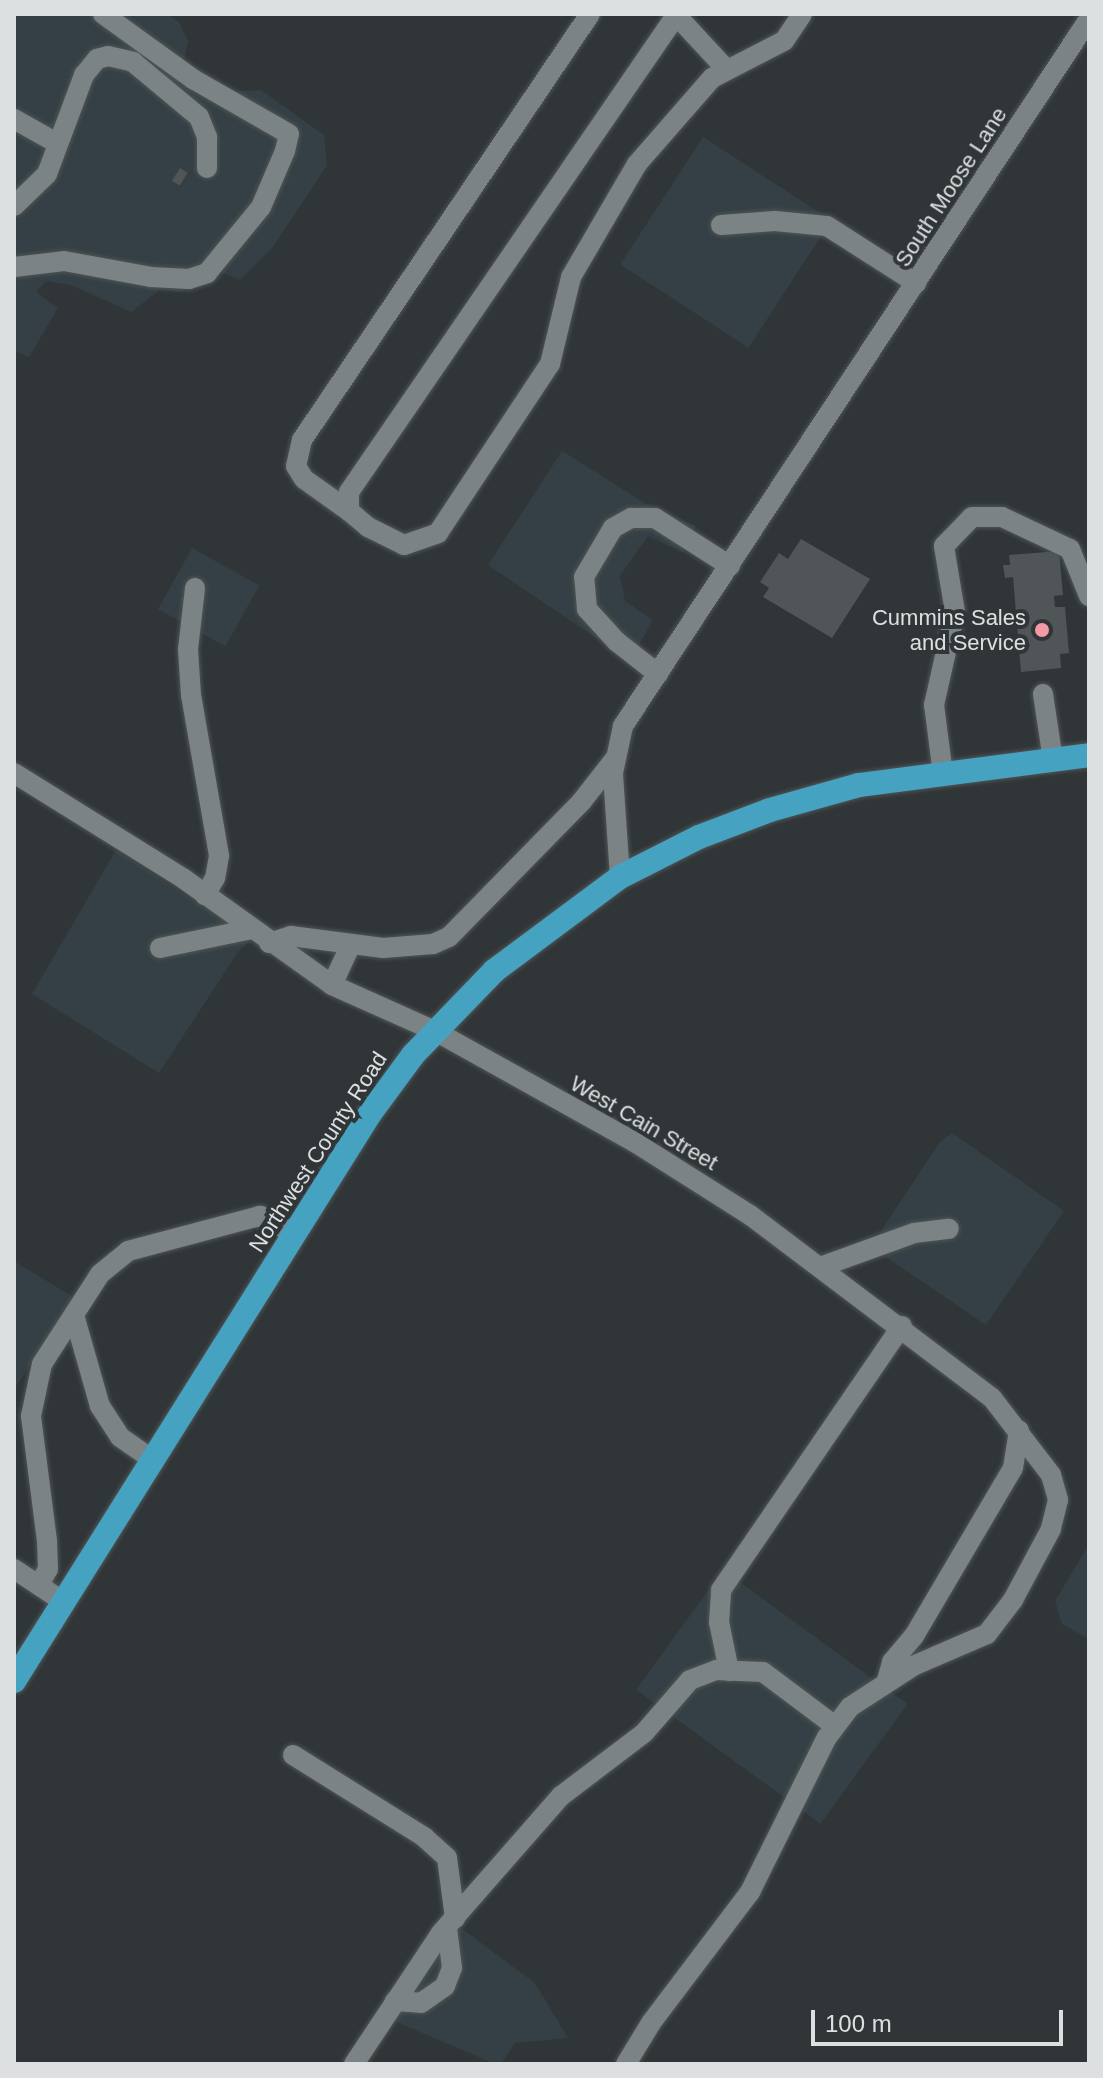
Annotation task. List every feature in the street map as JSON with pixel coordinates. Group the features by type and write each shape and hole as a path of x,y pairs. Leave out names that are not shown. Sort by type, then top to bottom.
{"highway":[{"name":"Northwest County Road","path":"14,1681 369,1115 435,1031 531,940 620,877 687,843 770,810 859,785 1089,755"}],"street":[{"path":"14,267 64,261 151,277 189,279 207,273 261,207 285,151 289,134 193,79 103,14"},
{"path":"590,14 302,440 296,466 304,479 404,545 438,533 550,364 571,277 637,164 712,78 784,41 802,14"},
{"path":"349,511 349,492 676,14 727,70"},
{"name":"South Moose Lane","path":"614,760 623,726 1089,19"},
{"path":"14,206 47,174 55,142 84,75 97,59 108,56 133,62 199,117 207,137 207,168"},
{"path":"14,119 55,142"},
{"path":"721,225 775,221 827,226 916,283"},
{"path":"943,774 934,705 955,612 944,546 972,517 1002,517 1070,549 1089,596"},
{"path":"658,674 617,642 587,609 584,577 613,528 631,518 655,518 730,566"},
{"path":"195,588 188,649 191,695 219,856 215,878 205,895"},
{"path":"1043,694 1053,760"},
{"path":"614,760 620,877"},
{"path":"269,943 291,936 383,948 433,944 449,937 582,801 614,760"},
{"name":"West Cain Street","path":"14,773 205,895 332,985 435,1031 636,1143 823,1266 992,1398 1051,1475 1058,1500 1051,1529 1013,1600 987,1634 887,1680"},
{"path":"160,948 252,929"},
{"path":"332,985 351,944"},
{"path":"39,1585 48,1569 47,1541 31,1416 42,1364 100,1274 128,1251 260,1216 294,1233"},
{"path":"823,1266 914,1233 949,1229"},
{"path":"74,1315 100,1406 120,1437 153,1460"},
{"path":"729,1671 719,1622 721,1590 902,1326"},
{"path":"626,2064 651,2023 750,1892 835,1726 850,1707 887,1680 892,1662 914,1636 1013,1468 1019,1430"},
{"path":"14,1569 64,1602"},
{"path":"354,2064 451,1923 561,1796 644,1733 690,1680 729,1671 763,1672 835,1726"},
{"path":"293,1755 398,1820 447,1858 452,1968 445,1986 421,2003 395,2001"}],"shaded area":[{"path":"14,14 167,14 179,22 188,41 184,61 229,92 261,90 324,135 327,165 273,247 240,280 219,271 182,292 160,290 131,312 71,285 46,281 36,292 58,308 29,357 14,351"},
{"path":"703,137 831,220 749,348 620,264"},
{"path":"562,451 648,505 696,526 683,553 648,536 620,576 625,601 653,620 630,661 488,565"},
{"path":"192,548 259,585 225,647 158,609"},
{"path":"116,850 252,939 238,952 159,1073 32,994"},
{"path":"952,1133 1064,1211 986,1325 880,1253 877,1237 940,1142"},
{"path":"14,1261 73,1297 14,1390"},
{"path":"1089,1544 1089,1639 1062,1624 1055,1601"},
{"path":"723,1570 907,1704 820,1824 636,1690"},
{"path":"457,1925 535,1983 568,2038 515,2043 501,2064 495,2064 392,2020"}],"building":[{"path":"180,168 188,173 180,185 172,181"},
{"path":"801,539 870,579 832,638 763,597 769,588 760,582 779,553 788,559"},
{"name":"Cummins Sales and Service","path":"1059,551 1063,595 1054,596 1055,607 1065,607 1069,653 1060,654 1061,668 1021,672 1013,577 1005,578 1003,565 1010,565 1009,555"}],"place":[{"name":"Cummins Sales and Service","path":"1042,630"}]}
